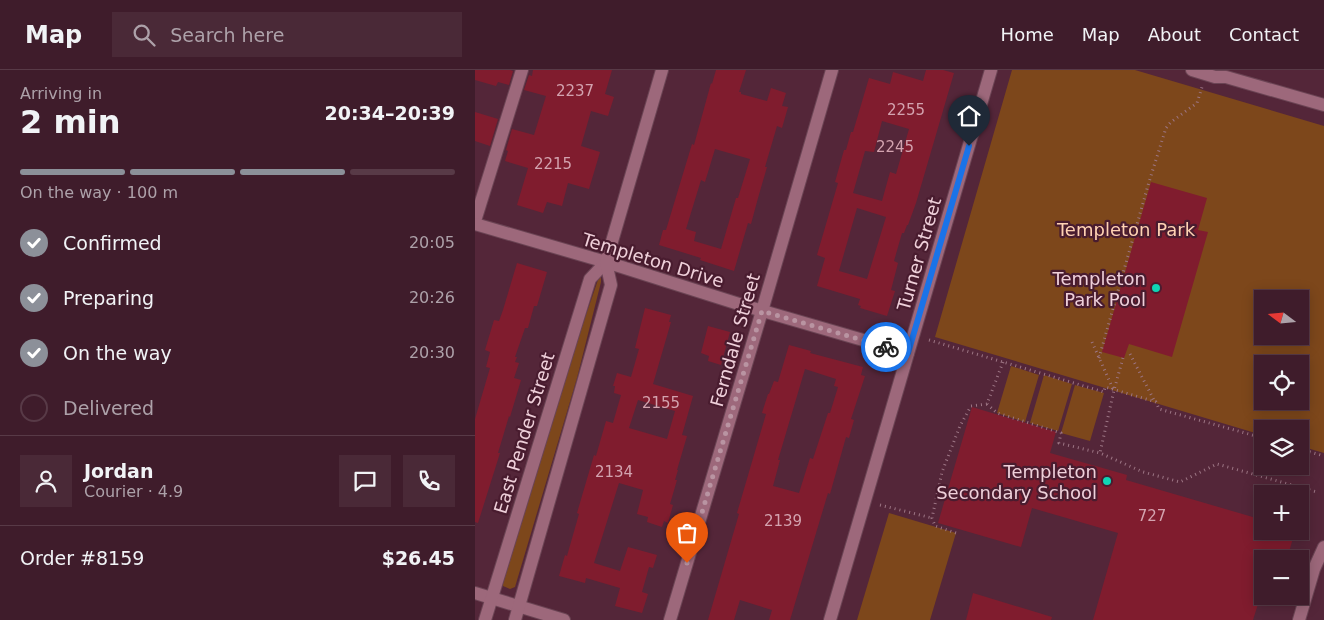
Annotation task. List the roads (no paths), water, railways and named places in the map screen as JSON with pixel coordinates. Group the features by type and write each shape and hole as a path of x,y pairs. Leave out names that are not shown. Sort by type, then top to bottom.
{"street":[{"path":"475,222 522,70"},
{"name":"East Pender Street","path":"485,620 590,279 606,262 662,70"},
{"name":"Ferndale Street","path":"670,620 832,70"},
{"name":"Turner Street","path":"830,620 991,70"},
{"path":"1192,70 1215,77 1227,73 1324,105"},
{"name":"Templeton Drive","path":"475,222 762,311 908,353"},
{"name":"East Pender Street","path":"515,620 611,285 606,262"},
{"path":"1299,620 1314,569 1324,547"},
{"path":"475,593 564,620"}],"place":[{"name":"Templeton Park Pool","path":"1156,288"},
{"name":"Templeton Secondary School","path":"1107,481"}],"park label":[{"name":"Templeton Park","path":"1126,229"}]}
